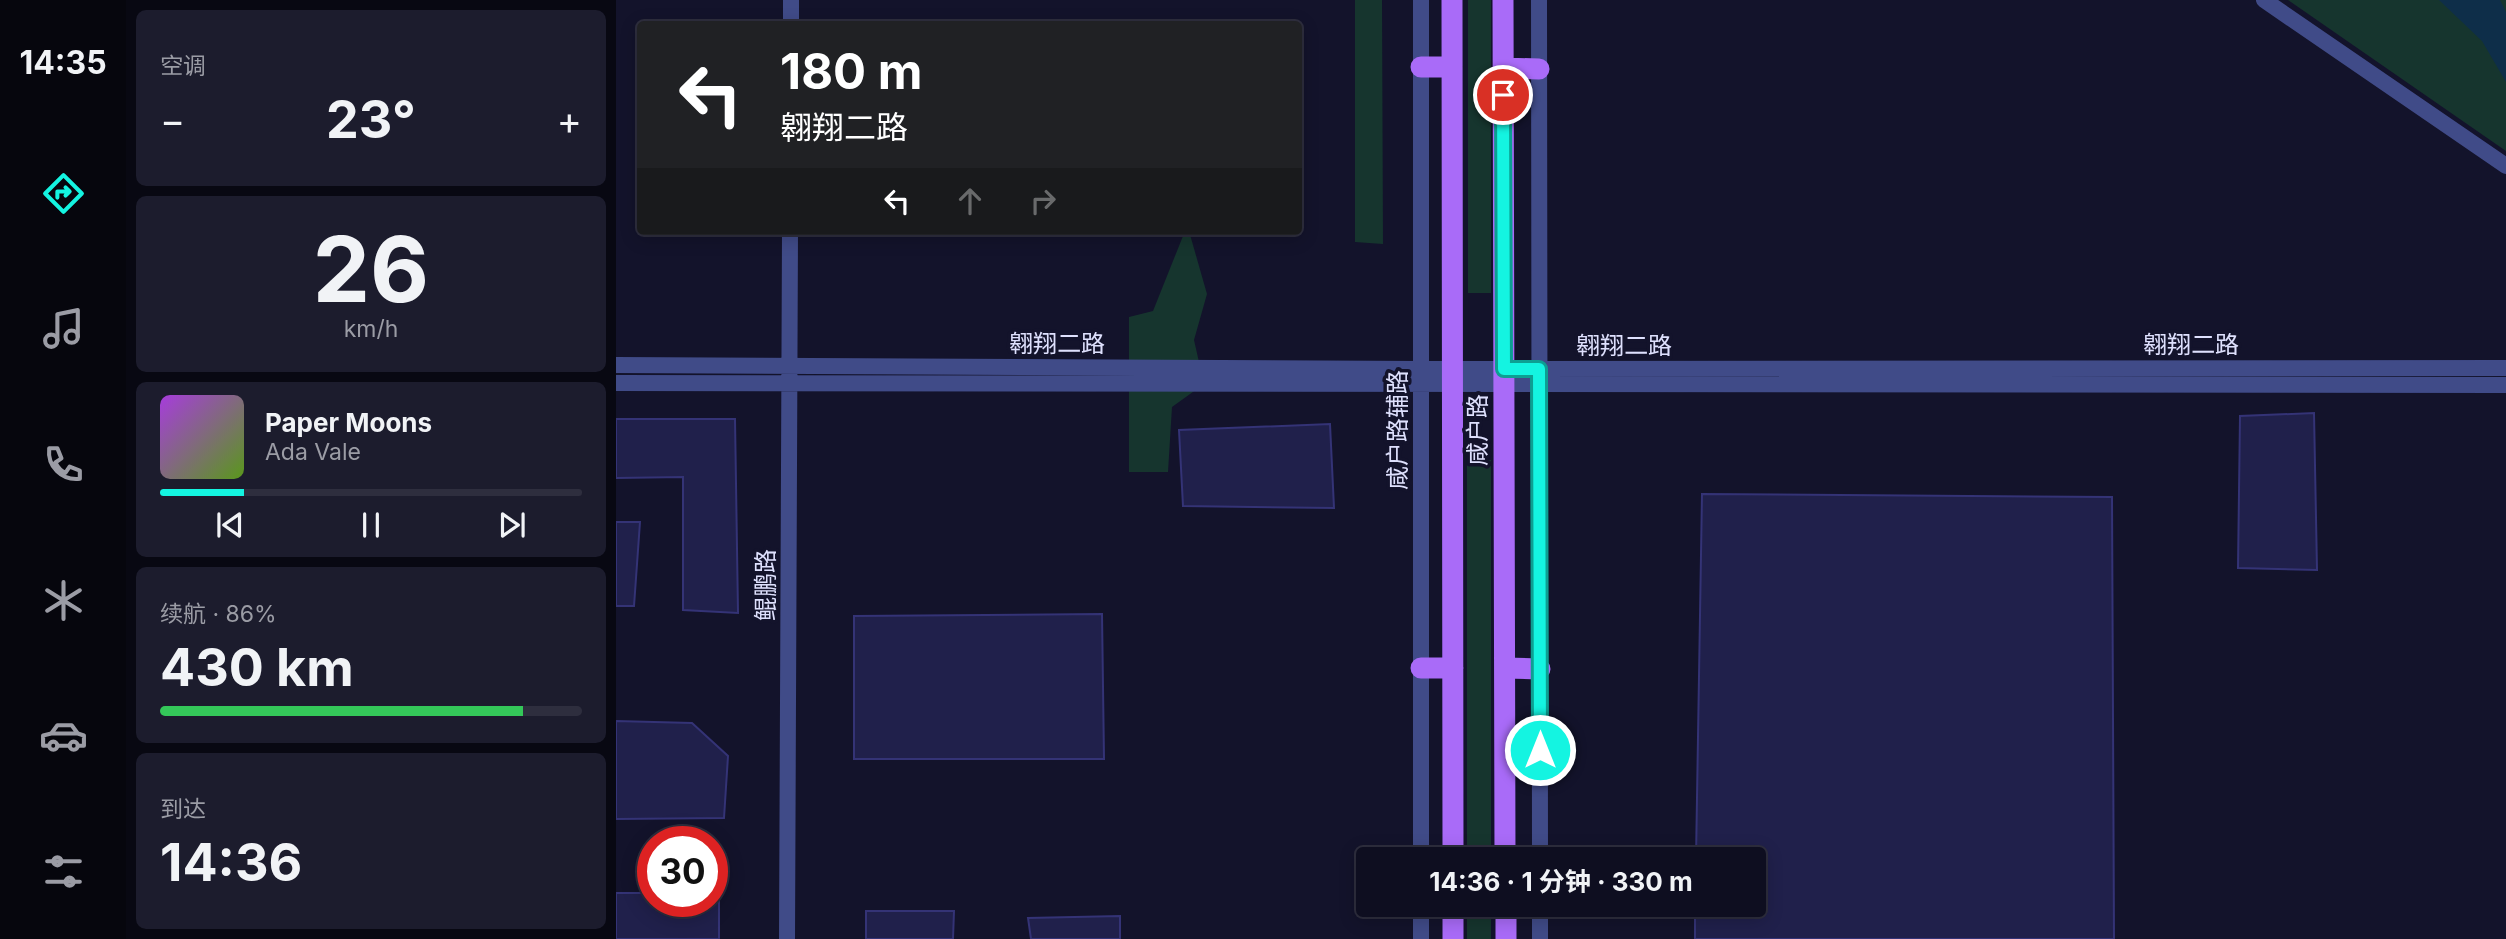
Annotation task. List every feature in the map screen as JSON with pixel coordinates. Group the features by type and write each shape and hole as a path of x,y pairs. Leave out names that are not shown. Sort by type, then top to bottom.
{"main road":[{"name":"咸户路","path":"1452,0 1453,847"},
{"name":"咸户路","path":"1503,0 1506,847"},
{"path":"1421,66 1452,66"},
{"path":"1503,68 1539,69"},
{"path":"1421,668 1453,668"},
{"path":"1505,668 1540,668"},
{"path":"1453,917 1453,939"},
{"path":"1506,917 1506,939"}],"street":[{"path":"791,0 791,21"},
{"name":"咸户路辅路","path":"1421,0 1421,847"},
{"path":"1539,0 1540,847"},
{"path":"2263,0 2506,166"},
{"name":"鲲鹏路","path":"788,939 790,235"},
{"name":"翱翔二路","path":"616,365 790,374 1421,377 2506,368"},
{"name":"翱翔二路","path":"616,383 790,374"},
{"name":"翱翔二路","path":"1539,376 2506,385"},
{"path":"1422,917 1422,939"},
{"path":"1540,917 1540,939"}],"green space":[{"path":"1355,0 1382,0 1383,244 1355,242"},
{"path":"1468,0 1491,0 1491,293 1468,293"},
{"path":"2288,0 2506,0 2506,151"},
{"path":"1183,235 1190,235 1207,294 1194,340 1204,384 1172,407 1168,472 1129,472 1129,317 1153,311"},
{"path":"1467,460 1491,460 1491,847 1467,847"},
{"path":"1467,917 1491,917 1491,939 1467,939"}],"water":[{"path":"2439,0 2500,0 2506,12 2506,82 2482,41"}],"building":[{"path":"2314,413 2317,570 2238,568 2240,416"},
{"path":"616,419 735,419 738,613 683,610 683,477 616,478"},
{"path":"1330,424 1334,508 1183,506 1179,430"},
{"path":"1702,494 2112,497 2114,939 1695,939 1695,917 1766,917 1766,847 1696,847"},
{"path":"616,522 640,522 634,606 616,606"},
{"path":"1102,614 1104,759 854,759 854,616"},
{"path":"616,721 692,723 728,756 724,818 616,819"},
{"path":"616,893 637,893 637,917 719,917 719,939 616,939"},
{"path":"866,911 954,911 953,939 866,939"},
{"path":"1120,916 1120,939 1031,939 1028,918"}],"route":[{"path":"1503,95 1504,369 1539,369 1540,750"}]}
